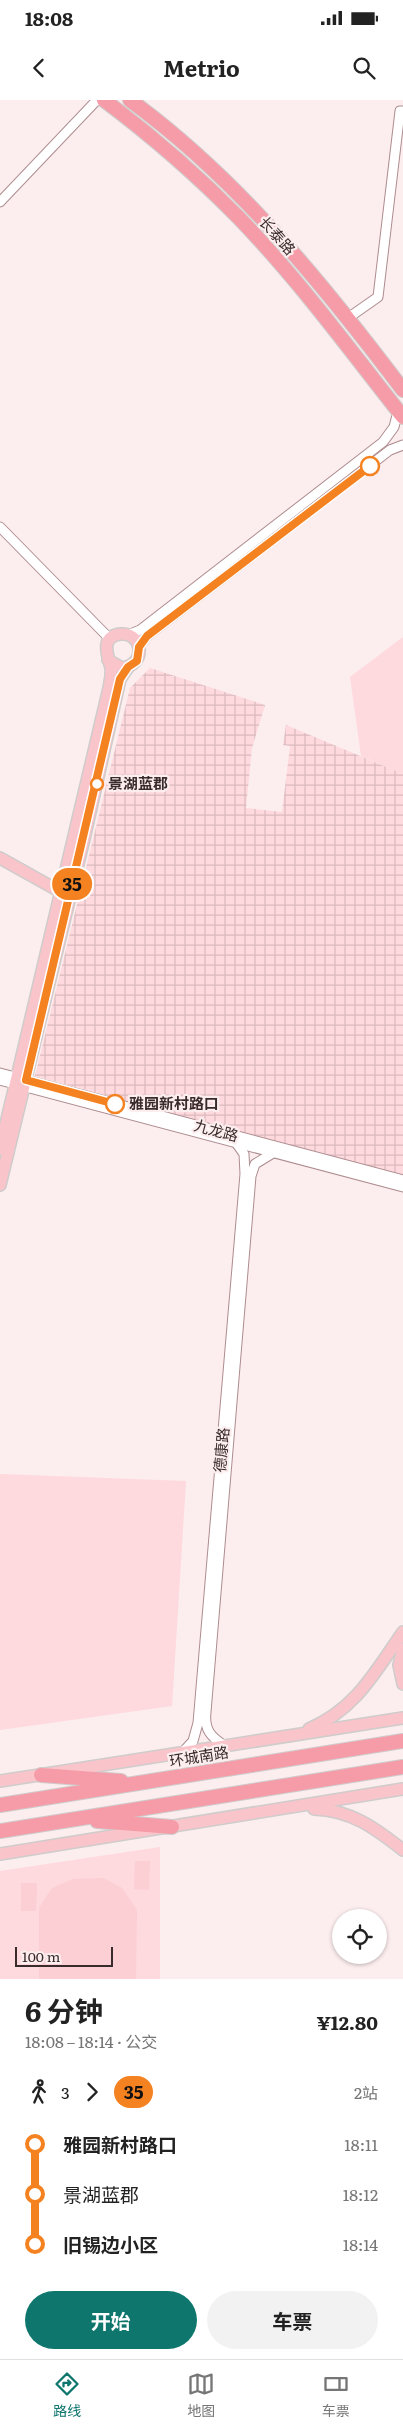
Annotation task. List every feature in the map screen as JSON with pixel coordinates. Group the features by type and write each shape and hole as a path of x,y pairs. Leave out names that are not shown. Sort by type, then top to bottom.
{"highway":[{"name":"长泰路","path":"104,100 161,145 238,218 311,300 400,414"},
{"name":"长泰路","path":"130,100 172,133 250,206 348,318 403,390"},
{"name":"环城南路","path":"0,1805 403,1741"},
{"path":"0,1831 403,1767"},
{"path":"41,1775 144,1782"},
{"path":"74,1819 172,1827"}],"main road":[{"path":"0,1185 21,1082 64,898 109,688 111,669 106,649 110,639 120,634 128,635 136,640 139,647 137,661 128,667 120,679 64,898"},
{"path":"108,660 117,667 128,667"},
{"path":"0,858 64,898"},
{"path":"0,865 64,898"},
{"path":"0,1149 21,1082"},
{"path":"283,1737 321,1724 342,1710 360,1694 403,1632"},
{"path":"403,1649 399,1666 403,1684"},
{"path":"0,1781 403,1718"},
{"path":"0,1854 403,1789"},
{"path":"290,1808 326,1810 347,1814 364,1821 403,1850"}],"street":[{"path":"0,202 97,100"},
{"path":"348,318 378,297 400,111 403,111"},
{"path":"128,635 140,630 383,442 394,427 400,414"},
{"path":"139,647 147,636 390,450 403,445"},
{"path":"0,527 110,639"},
{"name":"九龙路","path":"0,1073 21,1082 237,1144 403,1187"},
{"name":"九龙路","path":"0,1080 21,1082 403,1180"},
{"name":"德康路","path":"182,1753 193,1741 198,1723 245,1169 244,1154 237,1144"},
{"name":"德康路","path":"225,1746 208,1732 205,1723 206,1703 251,1176 255,1164 273,1153"}],"shaded area":[{"path":"403,637 403,774 361,756 350,677"},
{"path":"150,668 265,705 252,748 246,808 282,812 290,746 283,745 286,725 403,774 403,1175 35,1076 130,688"},
{"path":"0,1474 186,1481 172,1706 0,1730"},
{"path":"160,1847 160,1979 0,1979 0,1871"},
{"path":"135,1861 150,1861 149,1890 134,1889"},
{"path":"103,1878 122,1888 137,1910 136,1979 39,1979 39,1908 52,1888 73,1879"},
{"path":"21,1883 37,1883 36,1911 21,1911"}],"bus line":[{"name":"35","path":"115,1104 26,1080 103,760 120,679 128,667 137,661 139,647 147,636 370,466"}],"place":[{"name":"景湖蓝郡","path":"97,784"},
{"name":"雅园新村路口","path":"115,1104"}]}
